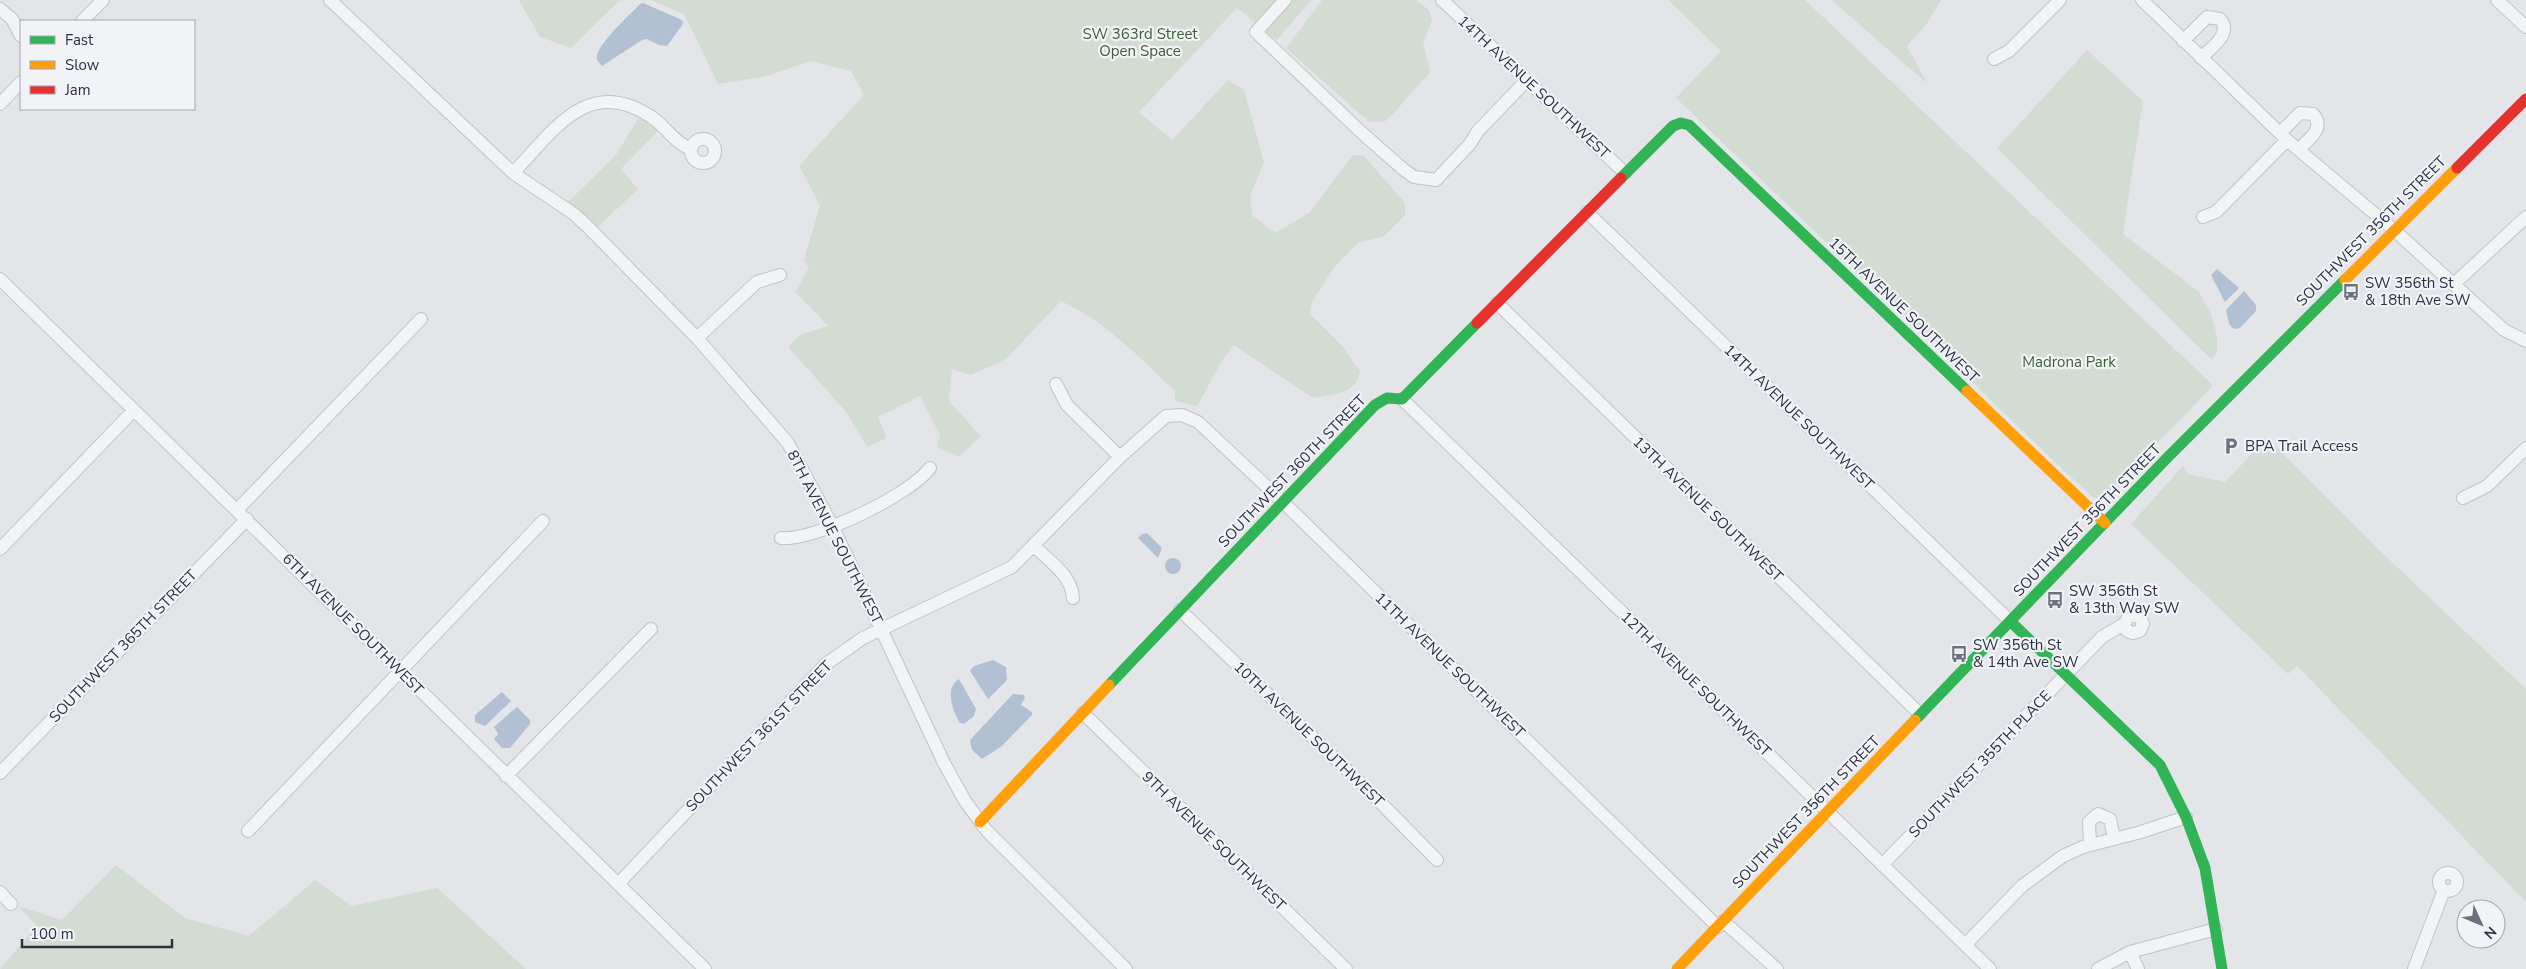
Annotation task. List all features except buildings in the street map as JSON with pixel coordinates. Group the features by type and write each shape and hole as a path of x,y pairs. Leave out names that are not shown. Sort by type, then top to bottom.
{"street":[{"path":"83,20 103,0"},
{"name":"8TH AVENUE SOUTHWEST","path":"330,0 513,173 574,214 697,338 788,443 833,527 944,763 965,801 980,822 1126,969"},
{"path":"1285,0 1256,32 1361,132 1414,177 1436,180 1469,146 1478,130 1526,80"},
{"name":"14TH AVENUE SOUTHWEST","path":"1442,0 1625,173"},
{"path":"1994,59 2009,51 2059,0"},
{"path":"2142,0 2284,137 2394,230 2504,330 2526,341"},
{"path":"2497,0 2526,27"},
{"path":"0,9 12,19 20,34"},
{"path":"2183,41 2207,17 2220,19 2224,26 2224,34 2201,58"},
{"path":"0,104 20,83"},
{"name":"SOUTHWEST 356TH STREET","path":"1677,969 2105,523 2526,99"},
{"path":"513,173 568,118 589,104 601,101 627,104 640,110 663,126 683,146 690,149"},
{"path":"2203,217 2216,212 2284,137 2300,113 2313,114 2318,121 2317,130 2298,149"},
{"name":"15TH AVENUE SOUTHWEST","path":"1625,173 1673,126 1681,123 1689,125 2105,523"},
{"path":"1402,399 1625,173"},
{"name":"14TH AVENUE SOUTHWEST","path":"1587,212 2011,622"},
{"path":"2454,284 2526,217"},
{"path":"697,338 757,282 780,275"},
{"name":"6TH AVENUE SOUTHWEST","path":"0,279 705,969"},
{"name":"13TH AVENUE SOUTHWEST","path":"1497,303 1920,714"},
{"path":"237,510 421,319"},
{"path":"1056,384 1067,405 1120,457"},
{"name":"SOUTHWEST 360TH STREET","path":"980,822 1375,405 1383,398 1402,399"},
{"name":"12TH AVENUE SOUTHWEST","path":"1402,399 1990,969"},
{"path":"0,549 134,411"},
{"name":"SOUTHWEST 361ST STREET","path":"619,883 826,664 850,645 1012,567 1155,424 1166,416 1175,414"},
{"name":"11TH AVENUE SOUTHWEST","path":"1175,414 1190,417 1198,422 1720,924 1777,969"},
{"path":"2463,498 2487,486 2526,448"},
{"path":"781,538 796,538 833,527 911,487 930,468"},
{"name":"SOUTHWEST 365TH STREET","path":"0,773 247,520"},
{"path":"248,831 402,672 543,521"},
{"path":"1034,546 1067,578 1072,589 1073,598"},
{"name":"10TH AVENUE SOUTHWEST","path":"1180,610 1373,795 1437,860"},
{"path":"2011,622 2160,765 2186,817 2205,868 2222,969"},
{"name":"SOUTHWEST 355TH PLACE","path":"1882,865 2102,637 2124,624"},
{"path":"506,776 652,630"},
{"name":"9TH AVENUE SOUTHWEST","path":"1083,713 1346,969"},
{"path":"2090,845 2089,822 2098,814 2110,819 2114,838"},
{"path":"1965,945 2036,875 2063,856 2090,845 2141,832 2186,817"},
{"path":"2414,969 2444,890"},
{"path":"0,892 11,904"},
{"path":"2098,969 2130,952 2216,929"},
{"path":"2130,952 2138,969"}],"green space":[{"path":"519,0 623,0 619,1 571,48 540,37"},
{"name":"SW 363rd Street Open Space","path":"651,0 1311,0 1277,40 1237,8 1139,112 1172,140 1228,80 1244,90 1264,162 1250,196 1252,215 1275,233 1309,213 1353,155 1364,156 1405,203 1405,215 1383,237 1359,242 1333,269 1312,302 1310,314 1343,347 1360,371 1358,379 1354,385 1343,392 1313,398 1234,345 1223,359 1197,406 1175,401 1175,391 1135,353 1092,319 1061,301 1006,359 971,375 952,369 949,401 981,436 959,457 937,447 940,435 920,396 878,417 887,438 867,447 847,413 788,347 800,335 828,326 795,292 809,268 804,260 820,205 799,166 864,95 851,71 810,61 767,76 718,84 684,14"},
{"path":"1322,0 1416,0 1429,10 1432,20 1423,43 1430,72 1384,122 1369,122 1286,48"},
{"name":"Madrona Park","path":"1668,0 1805,0 2212,384 2211,388 2105,497 2093,498 1676,98 1721,51"},
{"path":"1831,0 1941,0 1928,22 1907,46 1927,83"},
{"path":"2087,50 2143,101 2123,234 2199,292 2211,314 2217,336 2217,350 2212,360 1997,148"},
{"path":"640,116 659,130 621,169 638,189 598,227 568,202 616,155"},
{"path":"2267,438 2378,549 2526,689 2526,902 2297,666 2288,674 2131,524 2183,466 2188,474 2225,482"},
{"path":"116,865 185,918 249,936 315,880 352,906 437,888 526,969 0,969 37,926 18,906 62,920"}],"water":[{"path":"643,3 682,20 683,24 667,46 659,45 647,39 642,40 602,66 597,60 601,47 621,23"},
{"path":"2217,269 2239,288 2225,302 2211,275"},
{"path":"2244,291 2256,305 2256,311 2240,328 2234,329 2229,324 2226,310"},
{"path":"1147,533 1162,548 1158,558 1138,538 1142,534"},
{"path":"1173,558 1179,560 1181,566 1179,572 1173,574 1167,572 1165,566 1167,560"},
{"path":"993,660 1006,667 1007,680 988,699 970,671 974,666"},
{"path":"959,679 976,709 974,716 964,724 960,723 957,718 951,700 952,688"},
{"path":"502,692 511,701 485,726 475,722 475,715"},
{"path":"1013,694 1024,695 1025,698 1021,705 1032,712 1032,715 1002,746 982,759 972,750 970,740"},
{"path":"517,707 530,720 530,724 510,748 502,748 494,739 498,734 494,727"}],"traffic: fast":[{"path":"1621,178 1673,126 1681,123 1689,125 1967,391"},
{"path":"1915,720 2166,459 2345,280"},
{"path":"1109,685 1375,405 1387,398 1402,399 1477,323"},
{"path":"2011,622 2160,765 2186,817 2205,868 2222,969"}],"traffic: slow":[{"path":"2345,280 2457,168"},
{"path":"1967,391 2105,523"},
{"path":"980,822 1109,685"},
{"path":"1677,969 1915,720"}],"traffic: jam":[{"path":"2457,168 2526,99"},
{"path":"1477,323 1621,178"}],"place":[{"name":"SW 356th St & 18th Ave SW","path":"2351,292"},
{"name":"BPA Trail Access","path":"2231,446"},
{"name":"SW 356th St & 13th Way SW","path":"2055,600"},
{"name":"SW 356th St & 14th Ave SW","path":"1959,654"}]}
